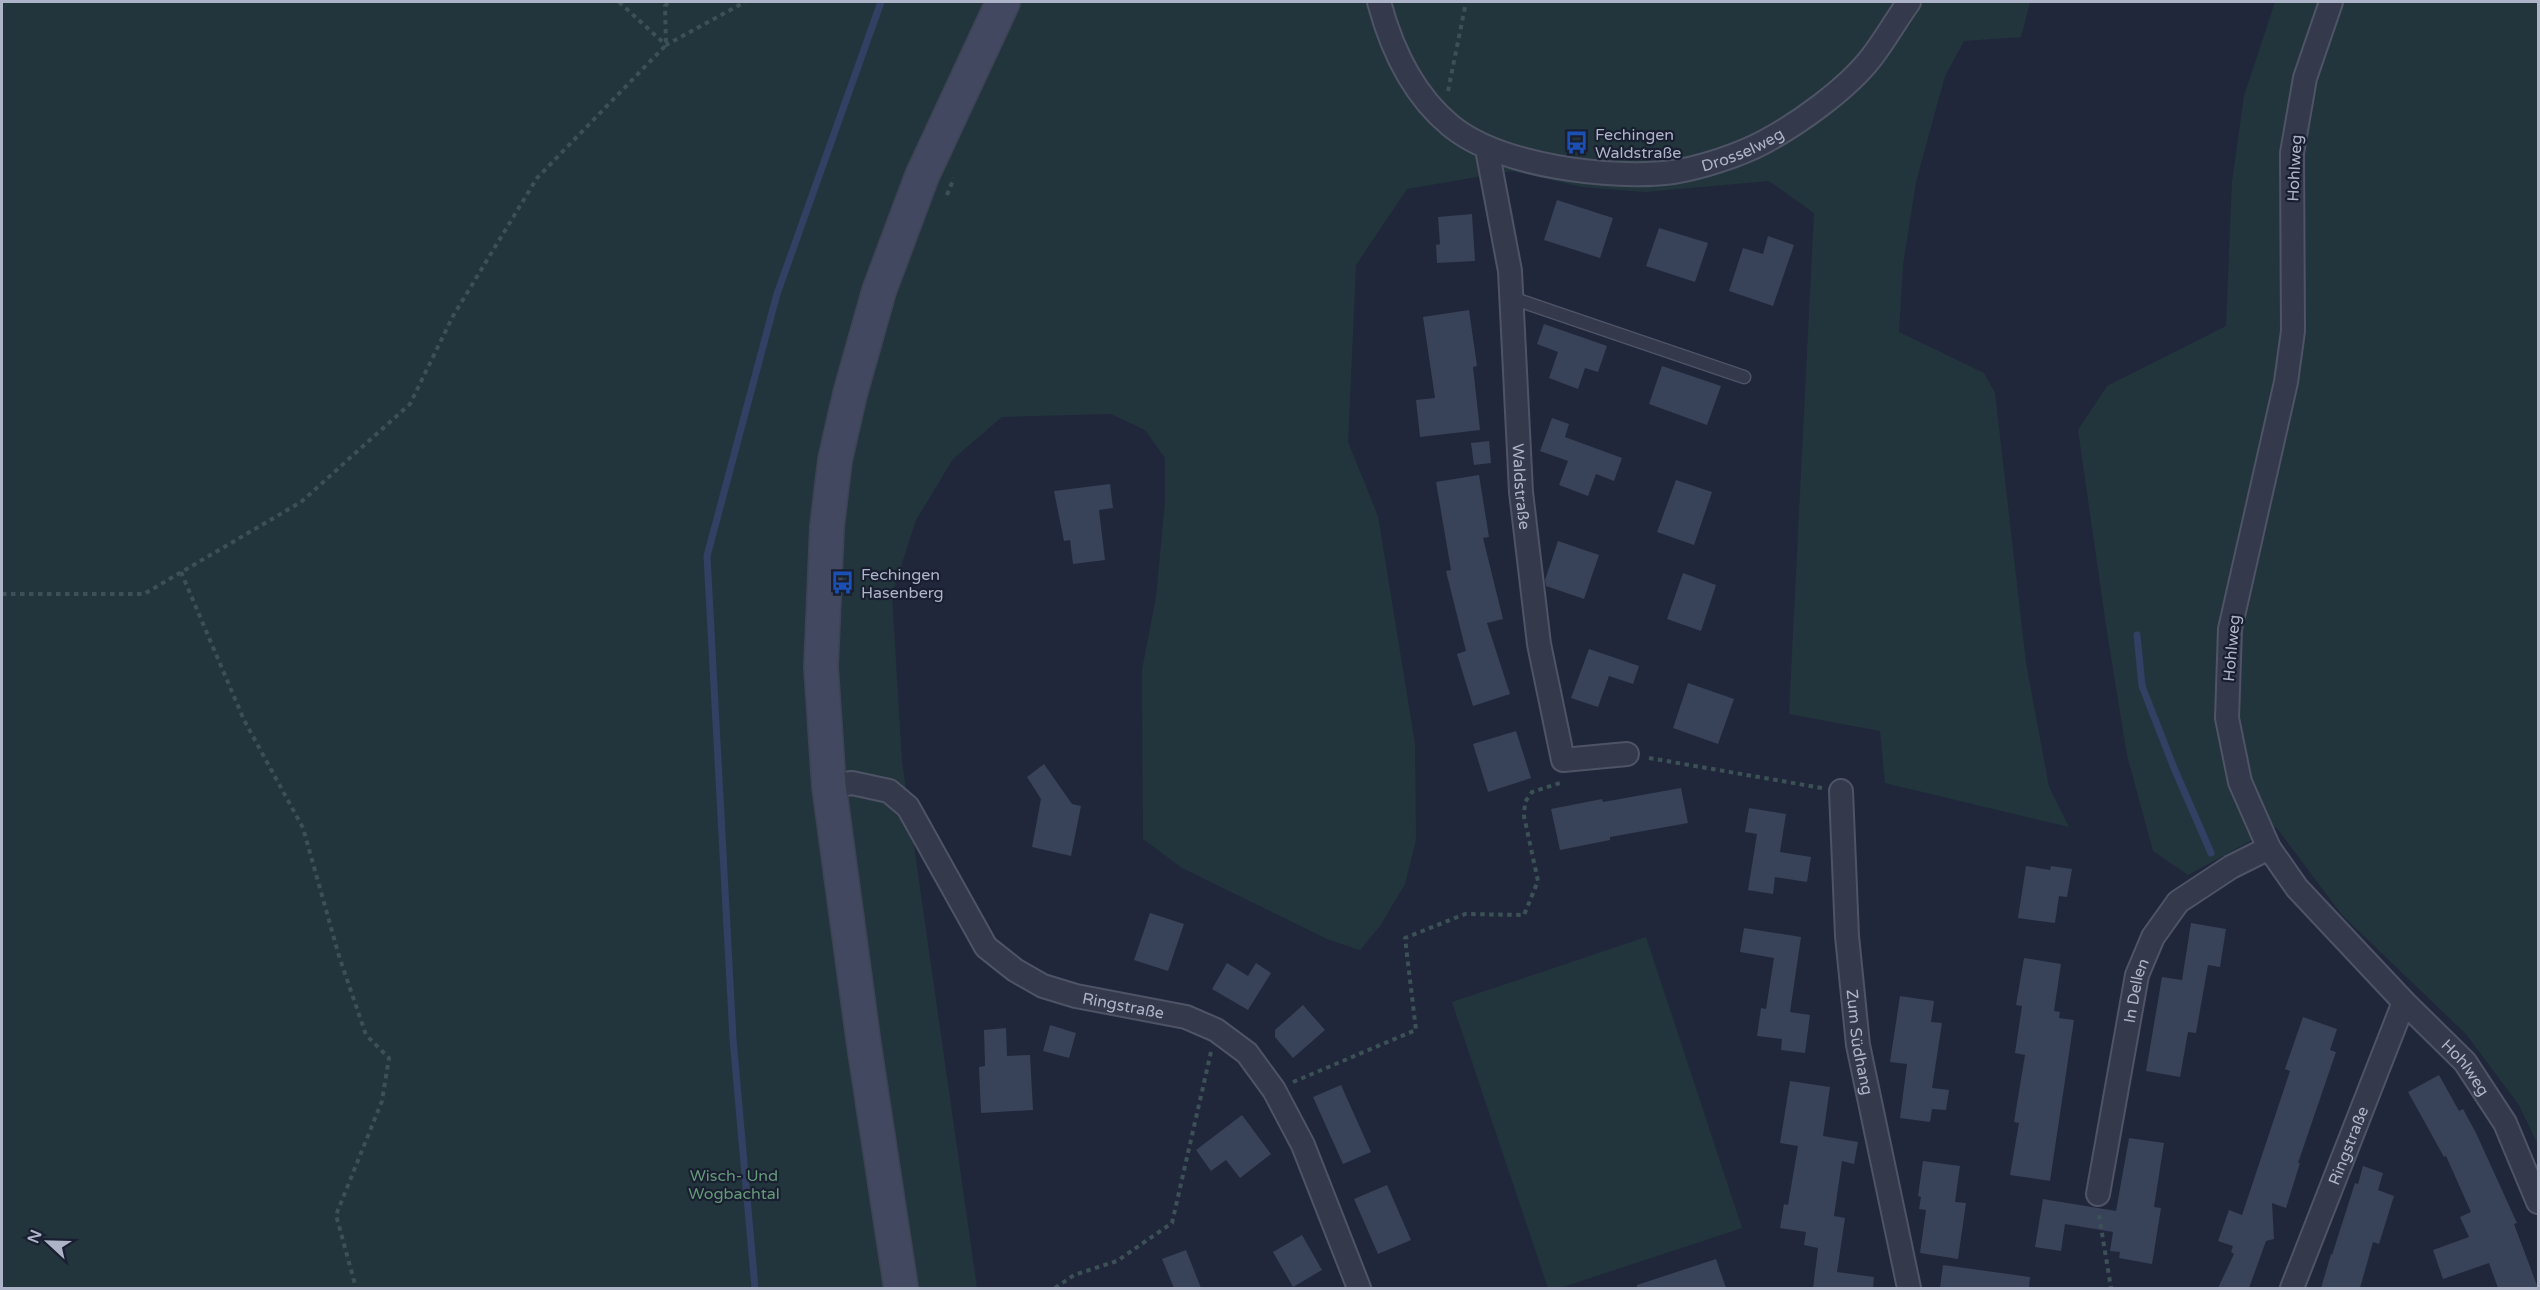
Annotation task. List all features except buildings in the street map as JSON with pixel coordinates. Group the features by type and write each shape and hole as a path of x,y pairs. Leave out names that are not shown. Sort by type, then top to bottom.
{"main road":[{"path":"901,1288 864,1045 830,786 821,667 822,598 827,527 840,438 879,291 922,176 1004,2"}],"street":[{"path":"1379,2 1386,28 1402,63 1421,93 1443,118 1487,149"},
{"name":"Drosselweg","path":"1487,149 1558,167 1631,174 1674,172 1719,160 1763,142 1823,104 1870,60 1909,2"},
{"name":"Hohlweg","path":"2331,2 2305,78 2292,153 2292,331 2286,382 2230,629 2227,718 2240,782 2270,848 2297,888 2404,1002 2465,1062 2505,1123 2538,1202"},
{"name":"Waldstraße","path":"1487,149 1510,271 1521,492 1539,644 1563,760"},
{"path":"1563,760 1627,754"},
{"name":"Ringstraße","path":"830,786 852,783 889,791 908,807 986,947 1015,970 1043,986 1076,996 1186,1017 1216,1030 1247,1053 1274,1090 1303,1144 1359,1288"},
{"name":"Zum Südhang","path":"1841,791 1847,936 1858,1046 1909,1288"},
{"name":"In Dellen","path":"2098,1194 2137,975 2153,937 2178,902 2231,867 2270,848"},
{"name":"Ringstraße","path":"2292,1288 2404,1002"}],"lane":[{"path":"1512,298 1744,377"}],"path":[{"path":"619,2 666,45"},
{"path":"666,45 665,6 669,2"},
{"path":"2,594 144,594 301,501 410,404 453,315 537,178 666,45 746,2"},
{"path":"1443,118 1466,2"},
{"path":"944,202 957,171"},
{"path":"182,572 244,720 303,828 339,956 366,1035 389,1058 382,1101 336,1215 356,1288"},
{"path":"1627,754 1841,791"},
{"path":"1274,1090 1416,1030 1405,938 1465,914 1524,915 1538,881 1524,816 1525,802 1532,792 1566,782 1563,760"},
{"path":"1055,1288 1074,1275 1117,1261 1172,1223 1216,1030"},
{"path":"2098,1194 2110,1288"}],"green space":[{"name":"Wisch- Und Wogbachtal","path":"2,2 2030,2 2021,37 1964,41 1945,76 1916,182 1903,265 1899,332 1984,373 1995,393 2026,663 2049,787 2069,827 1885,783 1880,731 1789,714 1814,213 1769,181 1645,192 1582,187 1512,171 1407,189 1356,265 1348,442 1378,516 1415,744 1416,840 1405,884 1380,926 1360,950 1327,939 1182,868 1143,839 1142,670 1156,597 1165,502 1165,458 1145,430 1111,414 1002,417 953,459 916,520 892,594 902,762 977,1288 2,1288"},
{"path":"2275,2 2538,2 2538,1145 2519,1105 2466,1034 2342,915 2276,827 2188,875 2153,851 2127,755 2078,430 2107,386 2226,326 2232,182 2244,96"},
{"path":"1646,937 1742,1228 1560,1288 1548,1288 1452,1002"}],"waterway":[{"path":"755,1288 733,1039 707,556 777,294 881,2"},
{"path":"2137,635 2142,686 2211,853"}],"place":[{"name":"Fechingen Waldstraße","path":"1577,143"},
{"name":"Fechingen Hasenberg","path":"843,583"}]}
